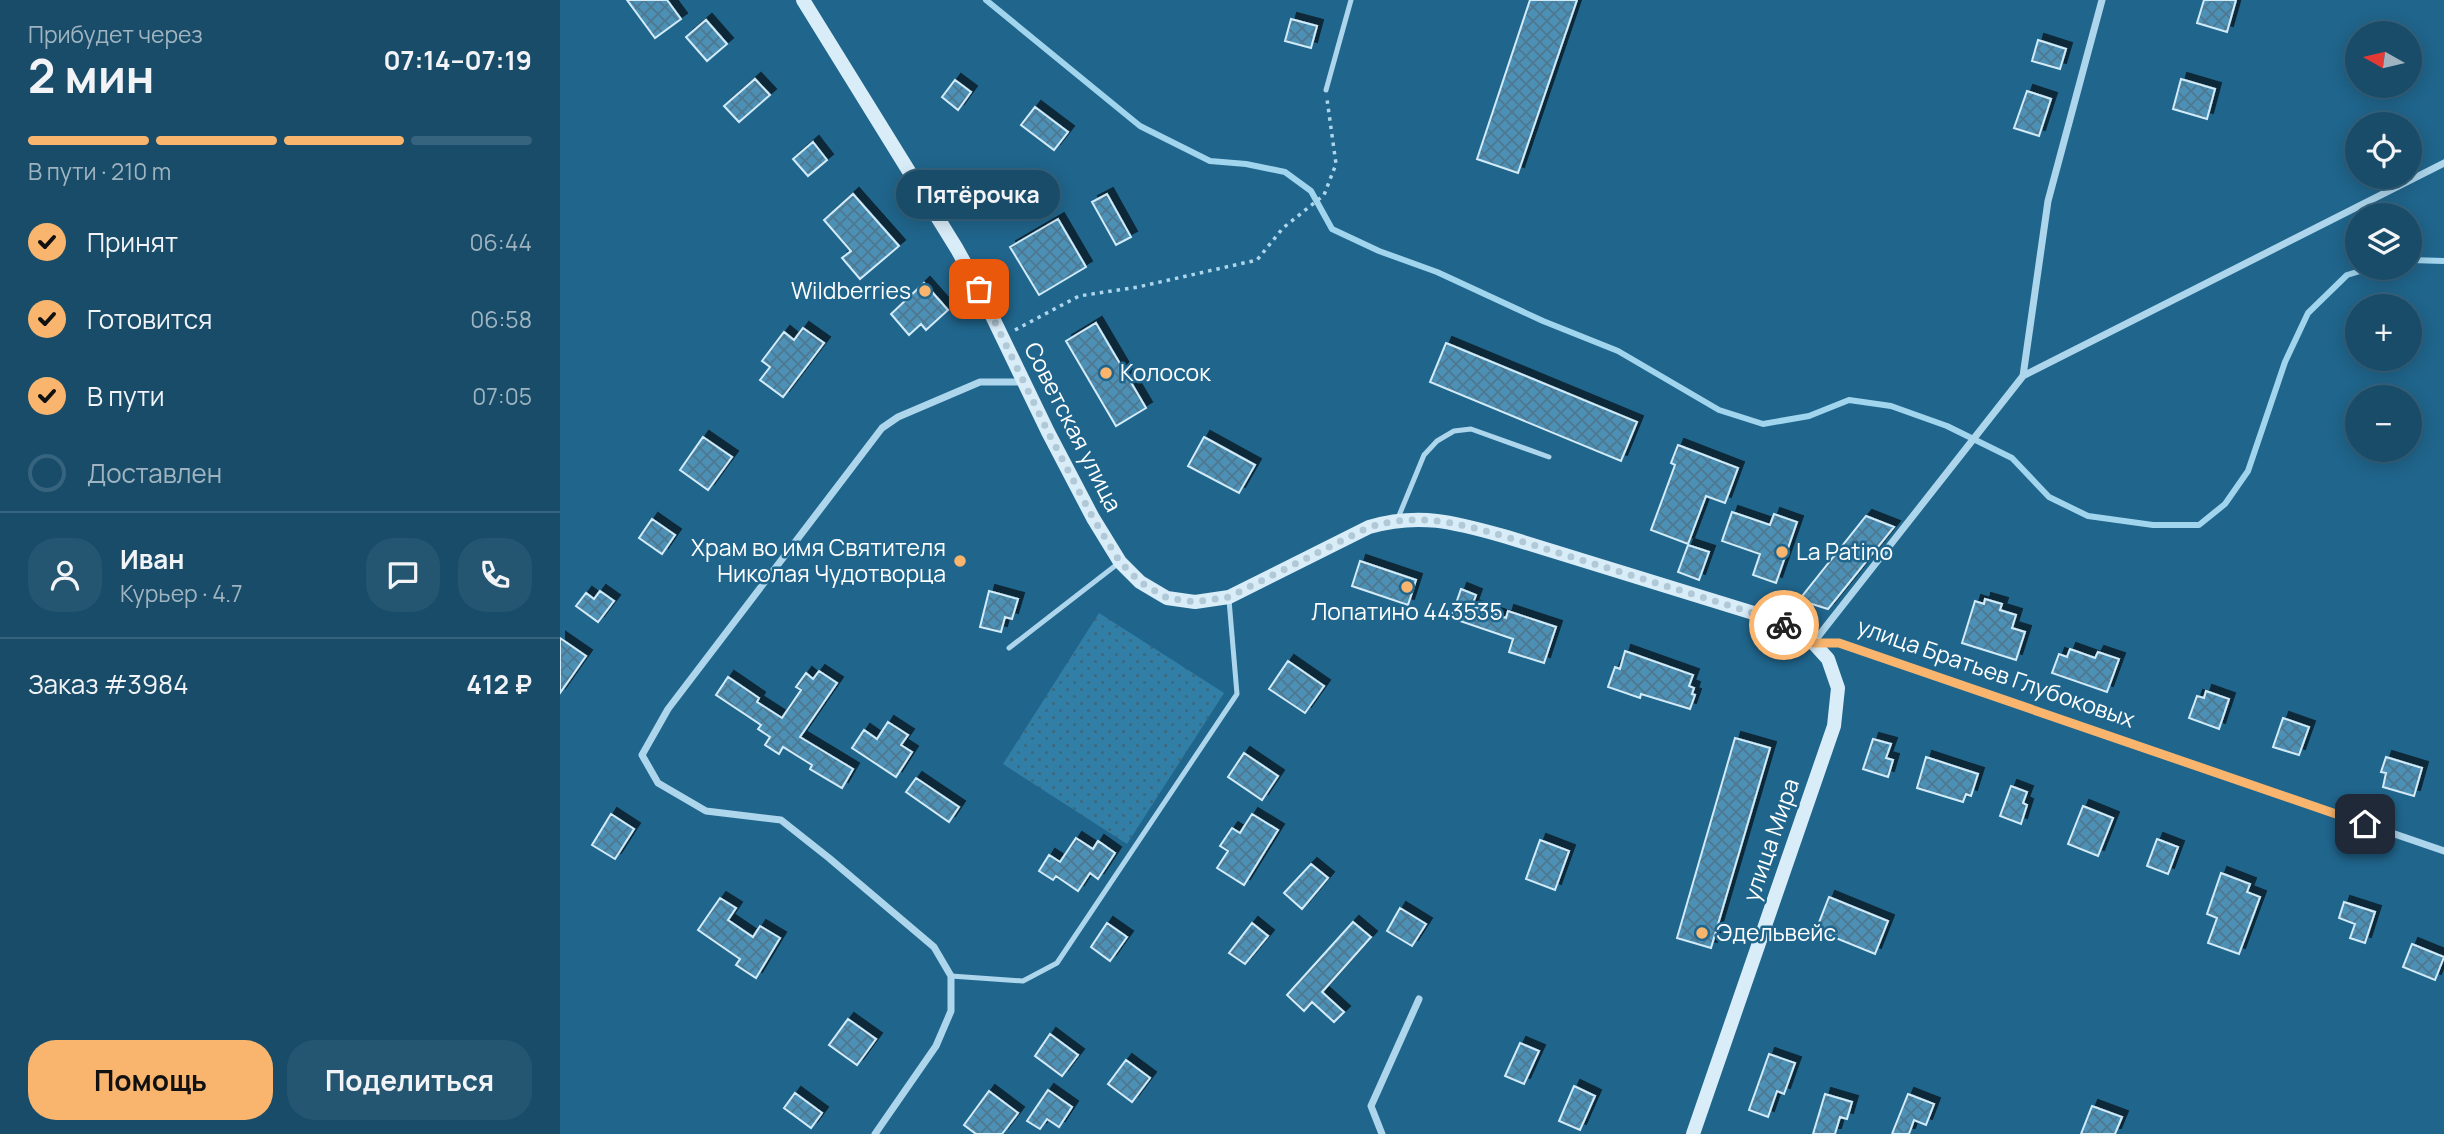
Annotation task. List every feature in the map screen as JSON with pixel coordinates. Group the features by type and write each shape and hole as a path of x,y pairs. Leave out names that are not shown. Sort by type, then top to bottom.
{"street":[{"name":"Советская улица","path":"803,0 957,249 1093,518 1120,562 1140,582"},
{"path":"2023,376 2048,201 2102,0"},
{"path":"1814,643 2023,376 2444,163"},
{"path":"875,1134 936,1046 951,1011 951,976 934,947 781,820 706,811 658,783 642,755 667,709 882,428 898,417 980,382 1023,382"},
{"name":"улица Братьев Глубоковых","path":"1140,582 1167,598 1195,602 1229,597 1369,527 1419,518 1441,521 1507,537 1760,615 1807,636 1814,643 1839,643 2444,851"},
{"name":"улица Мира","path":"1693,1134 1834,726 1838,688 1828,659 1814,643"},
{"path":"1382,1134 1371,1106 1419,999"}],"lane":[{"path":"1326,90 1351,0"},
{"path":"1397,520 1424,455 1437,441 1454,431 1471,429 1549,457"},
{"path":"1009,648 1120,562"},
{"path":"951,976 1023,981 1057,963 1237,694 1229,597"}],"path":[{"path":"1002,337 1079,296 1138,287 1258,260 1283,228 1324,195 1336,164 1326,90"}],"shaded area":[{"path":"1099,613 1224,693 1127,844 1003,764"}],"building":[{"path":"627,0 667,0 681,19 655,38"},
{"path":"1530,0 1577,0 1518,173 1477,159"},
{"path":"2204,0 2236,0 2227,32 2197,23"},
{"path":"1291,19 1317,26 1311,48 1285,41"},
{"path":"706,20 727,44 707,61 686,37"},
{"path":"2038,40 2066,49 2060,69 2032,61"},
{"path":"755,79 770,95 739,122 724,106"},
{"path":"2181,79 2215,89 2207,119 2173,109"},
{"path":"955,80 971,92 958,110 942,97"},
{"path":"2027,91 2051,99 2039,136 2014,128"},
{"path":"1035,107 1068,132 1054,150 1021,125"},
{"path":"813,142 827,160 808,176 793,159"},
{"path":"853,194 899,246 860,279 842,258 851,251 824,220"},
{"path":"1107,194 1131,237 1116,245 1092,202"},
{"path":"1058,219 1086,267 1039,295 1010,247"},
{"path":"924,283 948,310 926,330 921,324 909,335 891,314"},
{"path":"1096,323 1146,408 1116,426 1066,341"},
{"path":"803,328 824,343 783,397 760,380 770,367 762,361 784,332 794,340"},
{"path":"1446,343 1637,422 1621,461 1430,382"},
{"path":"703,437 732,457 708,490 680,470"},
{"path":"1204,437 1255,465 1239,493 1188,466"},
{"path":"1678,445 1738,468 1725,503 1706,496 1688,544 1651,530 1675,465 1671,463"},
{"path":"1732,512 1770,525 1774,514 1797,522 1776,583 1753,575 1760,554 1722,541"},
{"path":"1866,516 1894,527 1828,609 1799,600"},
{"path":"652,519 675,535 662,554 639,538"},
{"path":"1688,545 1709,552 1699,580 1678,572"},
{"path":"1360,561 1416,580 1408,605 1352,586"},
{"path":"1461,589 1476,595 1472,606 1506,618 1508,611 1556,627 1544,663 1509,652 1513,639 1451,618"},
{"path":"600,591 614,601 598,622 576,606 586,593 594,599"},
{"path":"989,591 1018,599 1012,619 1005,617 1001,632 980,627"},
{"path":"1985,599 2002,604 2000,610 2016,615 2012,628 2025,632 2016,660 1962,643 1975,601 1984,604"},
{"path":"560,638 586,656 560,693"},
{"path":"2070,649 2095,658 2098,652 2119,659 2107,692 2052,673 2059,654 2067,657"},
{"path":"1625,651 1693,675 1689,686 1694,688 1692,694 1695,695 1690,709 1641,694 1640,698 1608,687 1615,667 1620,669"},
{"path":"1288,661 1324,686 1305,713 1269,689"},
{"path":"819,671 837,683 800,737 853,769 842,788 810,769 812,765 783,747 779,754 765,745 770,737 758,729 761,725 716,695 728,677 759,698 757,702 782,718 801,690 796,687 806,673 813,679"},
{"path":"2206,691 2229,699 2219,729 2189,718 2197,696 2204,698"},
{"path":"2283,718 2309,727 2299,755 2273,747"},
{"path":"888,722 908,735 901,745 912,752 896,777 852,748 864,730 877,739"},
{"path":"1735,738 1770,748 1711,948 1677,938"},
{"path":"1873,739 1891,744 1886,758 1893,760 1888,777 1863,769"},
{"path":"1244,753 1278,776 1262,800 1228,777"},
{"path":"1926,757 1978,774 1971,796 1966,794 1963,802 1917,788"},
{"path":"2386,757 2422,768 2414,796 2383,787 2386,773 2381,772"},
{"path":"916,778 959,807 949,822 906,792"},
{"path":"2011,786 2027,792 2023,803 2027,805 2021,824 2000,816"},
{"path":"2083,806 2113,818 2098,856 2068,844"},
{"path":"611,814 634,829 615,859 592,845"},
{"path":"1252,814 1278,830 1244,885 1217,868 1228,851 1220,846 1232,828 1240,833"},
{"path":"1076,838 1093,849 1098,841 1115,853 1098,879 1090,873 1078,891 1056,876 1053,880 1039,871 1049,855 1060,862"},
{"path":"2157,839 2178,847 2168,874 2147,866"},
{"path":"1540,840 1569,851 1555,890 1526,879"},
{"path":"1311,864 1328,878 1302,909 1284,893"},
{"path":"2221,873 2250,884 2247,892 2260,897 2239,954 2208,943 2217,918 2207,914"},
{"path":"1829,897 1888,921 1875,954 1816,930"},
{"path":"720,898 736,908 728,920 753,937 760,926 780,938 756,978 736,965 740,959 698,930"},
{"path":"2344,902 2375,912 2365,943 2350,938 2355,924 2339,918"},
{"path":"1400,908 1426,924 1412,946 1387,931"},
{"path":"1353,922 1371,937 1322,992 1344,1012 1334,1022 1312,1002 1304,1011 1287,995"},
{"path":"1107,923 1127,937 1110,961 1091,947"},
{"path":"1252,923 1268,936 1245,964 1229,953"},
{"path":"2412,944 2444,957 2435,980 2403,967"},
{"path":"848,1019 876,1039 857,1065 829,1045"},
{"path":"1050,1034 1078,1055 1062,1076 1035,1056"},
{"path":"1520,1043 1539,1051 1524,1084 1505,1076"},
{"path":"1769,1054 1795,1063 1784,1094 1777,1091 1768,1117 1749,1110"},
{"path":"1126,1060 1150,1078 1132,1102 1108,1084"},
{"path":"1574,1086 1595,1096 1580,1130 1559,1121"},
{"path":"1048,1090 1072,1107 1059,1127 1047,1119 1040,1129 1027,1121"},
{"path":"989,1091 1018,1113 1002,1134 976,1134 964,1125"},
{"path":"795,1093 822,1113 811,1128 784,1108"},
{"path":"1825,1094 1852,1102 1847,1119 1840,1117 1835,1134 1813,1134"},
{"path":"1908,1094 1934,1104 1926,1125 1914,1120 1909,1134 1892,1134"},
{"path":"2092,1106 2122,1117 2115,1134 2081,1134"}],"waterway":[{"path":"986,0 1140,126 1210,161 1246,164 1285,172 1311,191 1332,229 1618,351 1719,410 1763,424 1809,416 1849,400 1891,406 1947,426 2012,458 2049,497 2088,516 2153,525 2199,525 2225,504 2248,471 2285,362 2308,313 2345,277"},
{"path":"2422,260 2444,261"}],"way so far":[{"path":"979,289 1093,518 1120,562 1140,582 1167,598 1195,602 1229,597 1369,527 1390,521 1419,518 1468,526 1507,537 1760,615 1784,625"}],"place":[{"name":"Пятёрочка","path":"979,289"},
{"name":"Wildberries","path":"925,291"},
{"name":"Колосок","path":"1106,373"},
{"name":"La Patino","path":"1782,552"},
{"name":"Храм во имя Святителя Николая Чудотворца","path":"960,561"},
{"name":"Лопатино 443535","path":"1407,587"},
{"name":"Эдельвейс","path":"1702,933"}],"route":[{"path":"1784,625 1807,636 1814,643 1839,643 2365,824"}]}
